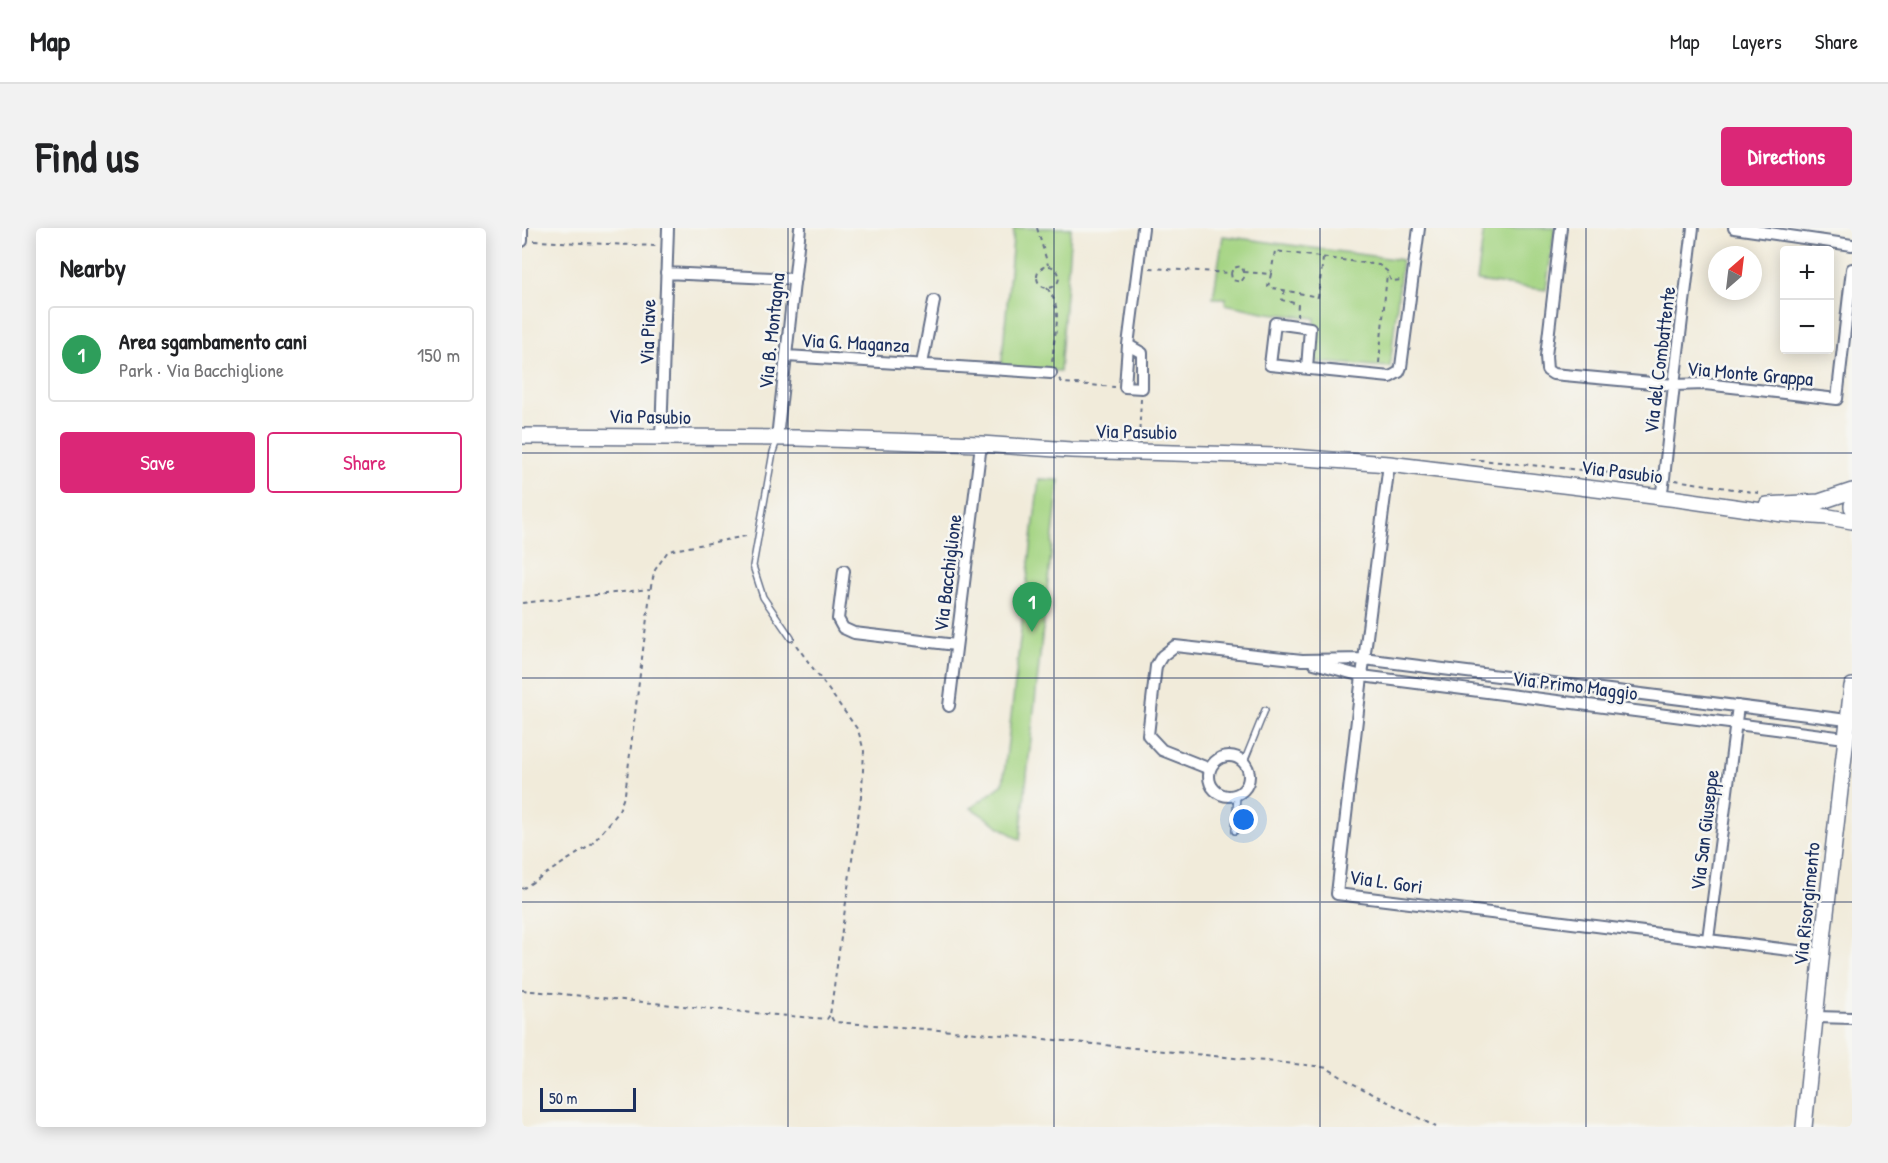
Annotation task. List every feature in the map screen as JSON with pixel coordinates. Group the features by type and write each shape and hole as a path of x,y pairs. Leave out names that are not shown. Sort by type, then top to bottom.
{"street":[{"path":"522,228 522,241"},
{"name":"Via Piave","path":"661,437 668,228"},
{"name":"Via B. Montagna","path":"777,438 800,228"},
{"path":"1128,345 1142,353 1142,388 1125,387 1128,345 1143,228"},
{"path":"1307,368 1310,328 1275,323 1270,365 1377,376 1395,375 1401,367 1419,228"},
{"path":"1560,228 1546,356 1547,370 1553,374 1674,385"},
{"name":"Via del Combattente","path":"1661,497 1693,228"},
{"path":"1734,228 1852,245"},
{"name":"Via Monte Grappa","path":"1674,385 1706,384 1837,399 1852,269"},
{"path":"666,273 795,279"},
{"name":"Via G. Maganza","path":"922,364 934,301"},
{"name":"Via G. Maganza","path":"787,356 1051,373"},
{"name":"Via Pasubio","path":"522,436 777,438 1276,456 1389,464 1852,521"},
{"name":"Via Bacchiglione","path":"949,706 981,444"},
{"name":"Via L. Gori","path":"1389,464 1337,894 1822,954"},
{"name":"Via Pasubio","path":"1747,508 1773,504 1819,502 1852,491"},
{"path":"844,571 838,619 843,628 854,633 956,645"},
{"name":"Via Primo Maggio","path":"1210,769 1162,750 1148,735 1156,666 1162,656 1175,646 1302,660 1364,659 1848,720"},
{"name":"Via Primo Maggio","path":"1302,660 1362,676 1845,738"},
{"path":"1513,696 1516,678"},
{"name":"Via Risorgimento","path":"1804,1127 1852,686"},
{"name":"Via San Giuseppe","path":"1708,939 1738,706"},
{"path":"1229,756 1237,757 1244,762 1249,774 1247,786 1237,795 1228,797 1218,794 1208,778 1214,762 1221,757 1229,756"},
{"path":"1816,1017 1852,1018"}],"lane":[{"path":"777,438 753,566 763,597 791,638"},
{"path":"1244,762 1265,710"},
{"path":"1235,831 1237,795"}],"path":[{"path":"1037,228 1048,265"},
{"path":"522,241 667,247"},
{"path":"1323,258 1318,297 1268,287 1275,251 1379,265 1387,271 1377,376"},
{"path":"1047,288 1057,284 1060,277 1055,267 1048,265 1041,268 1037,278 1040,285 1047,288 1054,297 1059,317 1051,373 1063,383 1125,387"},
{"path":"1241,266 1245,276 1240,282 1232,280 1231,273 1233,268 1241,266"},
{"path":"1138,267 1231,273"},
{"path":"1244,272 1270,274"},
{"path":"1285,290 1282,300 1298,304 1295,326"},
{"path":"1139,440 1142,388"},
{"path":"522,889 591,845 618,813 625,794 650,590 656,570 668,551 746,536 757,537"},
{"path":"522,603 650,590"},
{"path":"522,990 827,1019 830,1015 862,789 864,751 858,730 791,638"},
{"path":"830,1015 834,1022 1004,1035 1327,1068 1436,1127"}],"green space":[{"path":"1014,228 1071,228 1060,371 1001,370"},
{"path":"1484,228 1555,228 1546,290 1477,281"},
{"path":"1223,236 1402,260 1390,367 1315,362 1315,318 1268,313 1225,304 1226,298 1213,298"},
{"path":"1039,479 1059,480 1020,840 971,808 1003,784"}],"place":[{"name":"Area sgambamento cani","path":"1032,632"}]}
